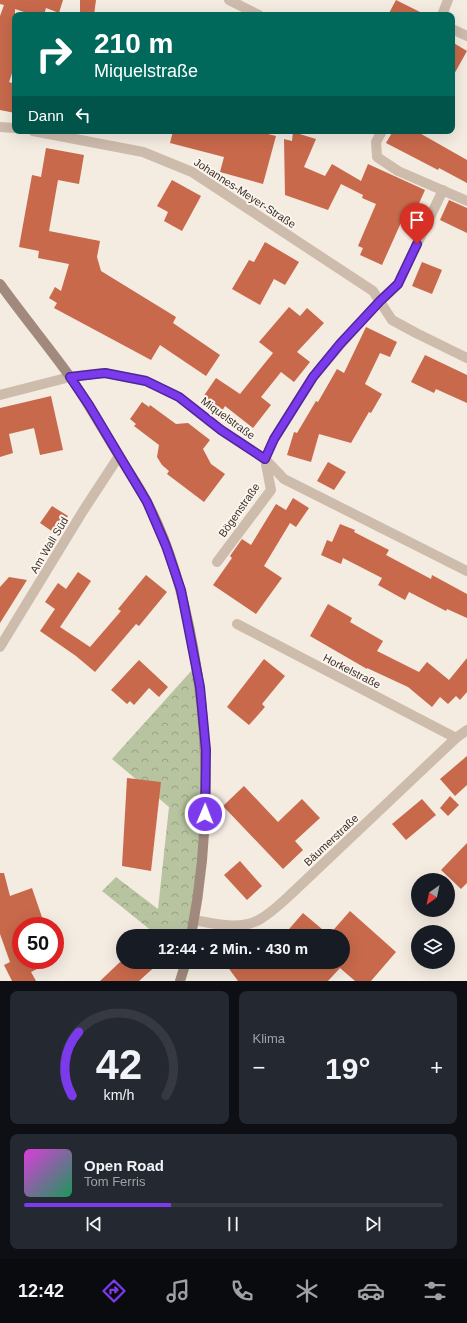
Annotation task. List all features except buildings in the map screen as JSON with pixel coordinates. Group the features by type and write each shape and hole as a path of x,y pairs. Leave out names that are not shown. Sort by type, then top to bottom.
{"main road":[{"path":"0,284 70,377 89,405 147,502 166,546 183,597 200,687 206,750 204,850 192,929"},
{"path":"180,981 184,969"}],"street":[{"path":"229,0 243,3 256,12"},
{"path":"443,12 448,0"},
{"path":"455,30 467,36"},
{"path":"0,127 12,128"},
{"name":"Johannes-Meyer-Straße","path":"49,134 143,152 192,172 373,291 392,320 467,358"},
{"path":"380,134 376,142 377,157 398,171 467,201"},
{"path":"265,459 274,439 313,377 340,344 398,284 443,190"},
{"name":"Miquelstraße","path":"0,395 70,377 105,373 146,381 179,397 221,430 265,459 284,479 467,571"},
{"name":"Am Wall Süd","path":"0,647 4,638 83,511 119,456"},
{"name":"Bögenstraße","path":"217,562 271,490 265,459"},
{"name":"Horkelstraße","path":"237,624 456,738"},
{"name":"Bäumerstraße","path":"194,920 241,926 261,919 289,896 456,738 467,730"}],"green space":[{"path":"193,669 206,801 192,929 149,929 102,891 116,877 158,909 169,807 112,759"}],"route":[{"path":"205,814 206,750 200,687 181,590 166,546 147,502 89,405 70,377 105,373 146,381 179,397 221,430 265,459 274,439 313,377 340,344 398,284 417,244"}]}
